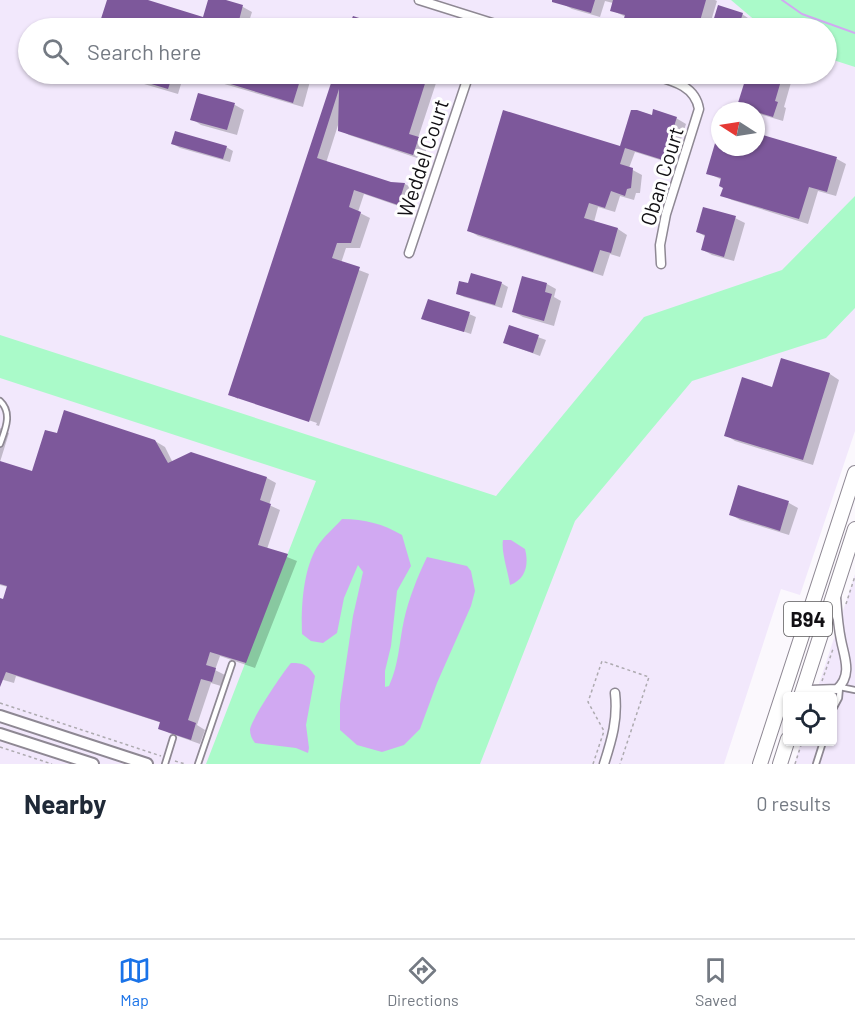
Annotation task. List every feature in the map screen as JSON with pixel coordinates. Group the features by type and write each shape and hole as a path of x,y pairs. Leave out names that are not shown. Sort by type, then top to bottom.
{"main road":[{"name":"B94","path":"760,764 851,497 855,473"},
{"name":"B94","path":"802,692 855,529"},
{"path":"780,764 786,746"}],"street":[{"path":"419,0 466,18"},
{"name":"Weddel Court","path":"409,253 466,84"},
{"name":"Oban Court","path":"662,264 660,245 662,231 698,114 696,100 682,84"},
{"path":"807,692 840,687 847,668 841,642 836,588"},
{"path":"604,764 615,730 617,711 615,693"},
{"path":"0,716 147,764"},
{"path":"0,734 93,764"}],"lane":[{"path":"0,401 4,404 7,415 0,444"},
{"path":"198,764 232,664"},
{"path":"837,701 840,687 855,690"},
{"path":"166,761 173,738"},
{"path":"816,764 821,746"}],"path":[{"path":"0,703 166,761 185,764"},
{"path":"795,764 800,746"},
{"path":"0,747 52,764"}],"shaded area":[{"path":"0,0 855,0 855,431 800,595 781,589 724,764 0,764"},
{"path":"342,519 374,523 402,535 411,566 397,591 391,646 385,671 385,687 389,686 392,678 408,604 427,557 467,566 471,571 475,591 471,606 437,683 420,729 404,745 382,752 357,745 340,730 340,704 353,616 363,572 358,565 344,598 337,633 323,643 311,641 302,634 303,601 312,556 319,543"},
{"path":"503,540 511,540 525,549 526,555 523,575 510,585 504,556"},
{"path":"855,574 855,764 794,764 800,746 837,746 837,692 816,692"},
{"path":"291,663 305,665 315,676 306,725 308,753 296,748 255,743 250,734 251,725 261,707"}],"green space":[{"path":"731,0 855,0 855,67 837,61 837,18 752,18"},
{"path":"855,196 855,308 826,338 692,381 575,521 480,764 206,764 316,481 0,378 0,335 496,496 644,317 782,270"}],"building":[{"path":"107,0 148,0 203,17 208,0 226,0 243,5 240,18 101,18"},
{"path":"552,0 595,0 591,13 552,2"},
{"path":"613,0 706,0 701,18 624,18 625,15 610,11"},
{"path":"718,5 743,13 741,18 714,18"},
{"path":"151,84 170,84 168,89"},
{"path":"231,84 299,84 293,103"},
{"path":"331,84 425,84 409,134 419,137 413,155 338,131 339,89 317,158 391,182 405,183 398,205 354,190 349,207 361,212 351,243 337,243 332,258 360,267 309,422 228,395"},
{"path":"744,84 780,84 773,117 765,115 765,102 738,102"},
{"path":"198,93 235,103 227,130 190,120"},
{"path":"653,109 677,117 663,160 625,148 620,164 633,168 631,188 627,189 625,196 611,191 605,208 589,203 584,218 618,228 611,253 600,250 593,272 467,231 503,110 620,146 631,110 652,115"},
{"path":"175,131 227,146 223,159 171,144"},
{"path":"765,136 837,157 827,192 809,187 799,219 720,196 723,188 719,186 721,178 706,174 711,156 765,156"},
{"path":"703,207 736,216 724,257 701,250 705,235 696,232"},
{"path":"471,273 502,282 495,305 456,294 459,281 468,283"},
{"path":"522,276 547,283 545,292 552,294 544,321 512,312"},
{"path":"428,299 470,312 464,332 421,319"},
{"path":"509,325 539,335 533,353 503,343"},
{"path":"781,358 830,373 803,460 724,436 742,377 772,387"},
{"path":"64,410 155,440 168,463 191,452 267,477 260,500 271,504 258,545 288,554 246,663 210,652 206,665 216,668 212,682 201,679 188,720 196,723 191,740 158,729 160,722 6,672 0,687 0,598 3,599 7,586 0,584 0,461 32,471 45,430 57,433"},
{"path":"738,485 789,501 780,531 729,515"}],"waterway":[{"path":"782,0 802,14 813,18"},
{"path":"837,27 855,33"}]}
